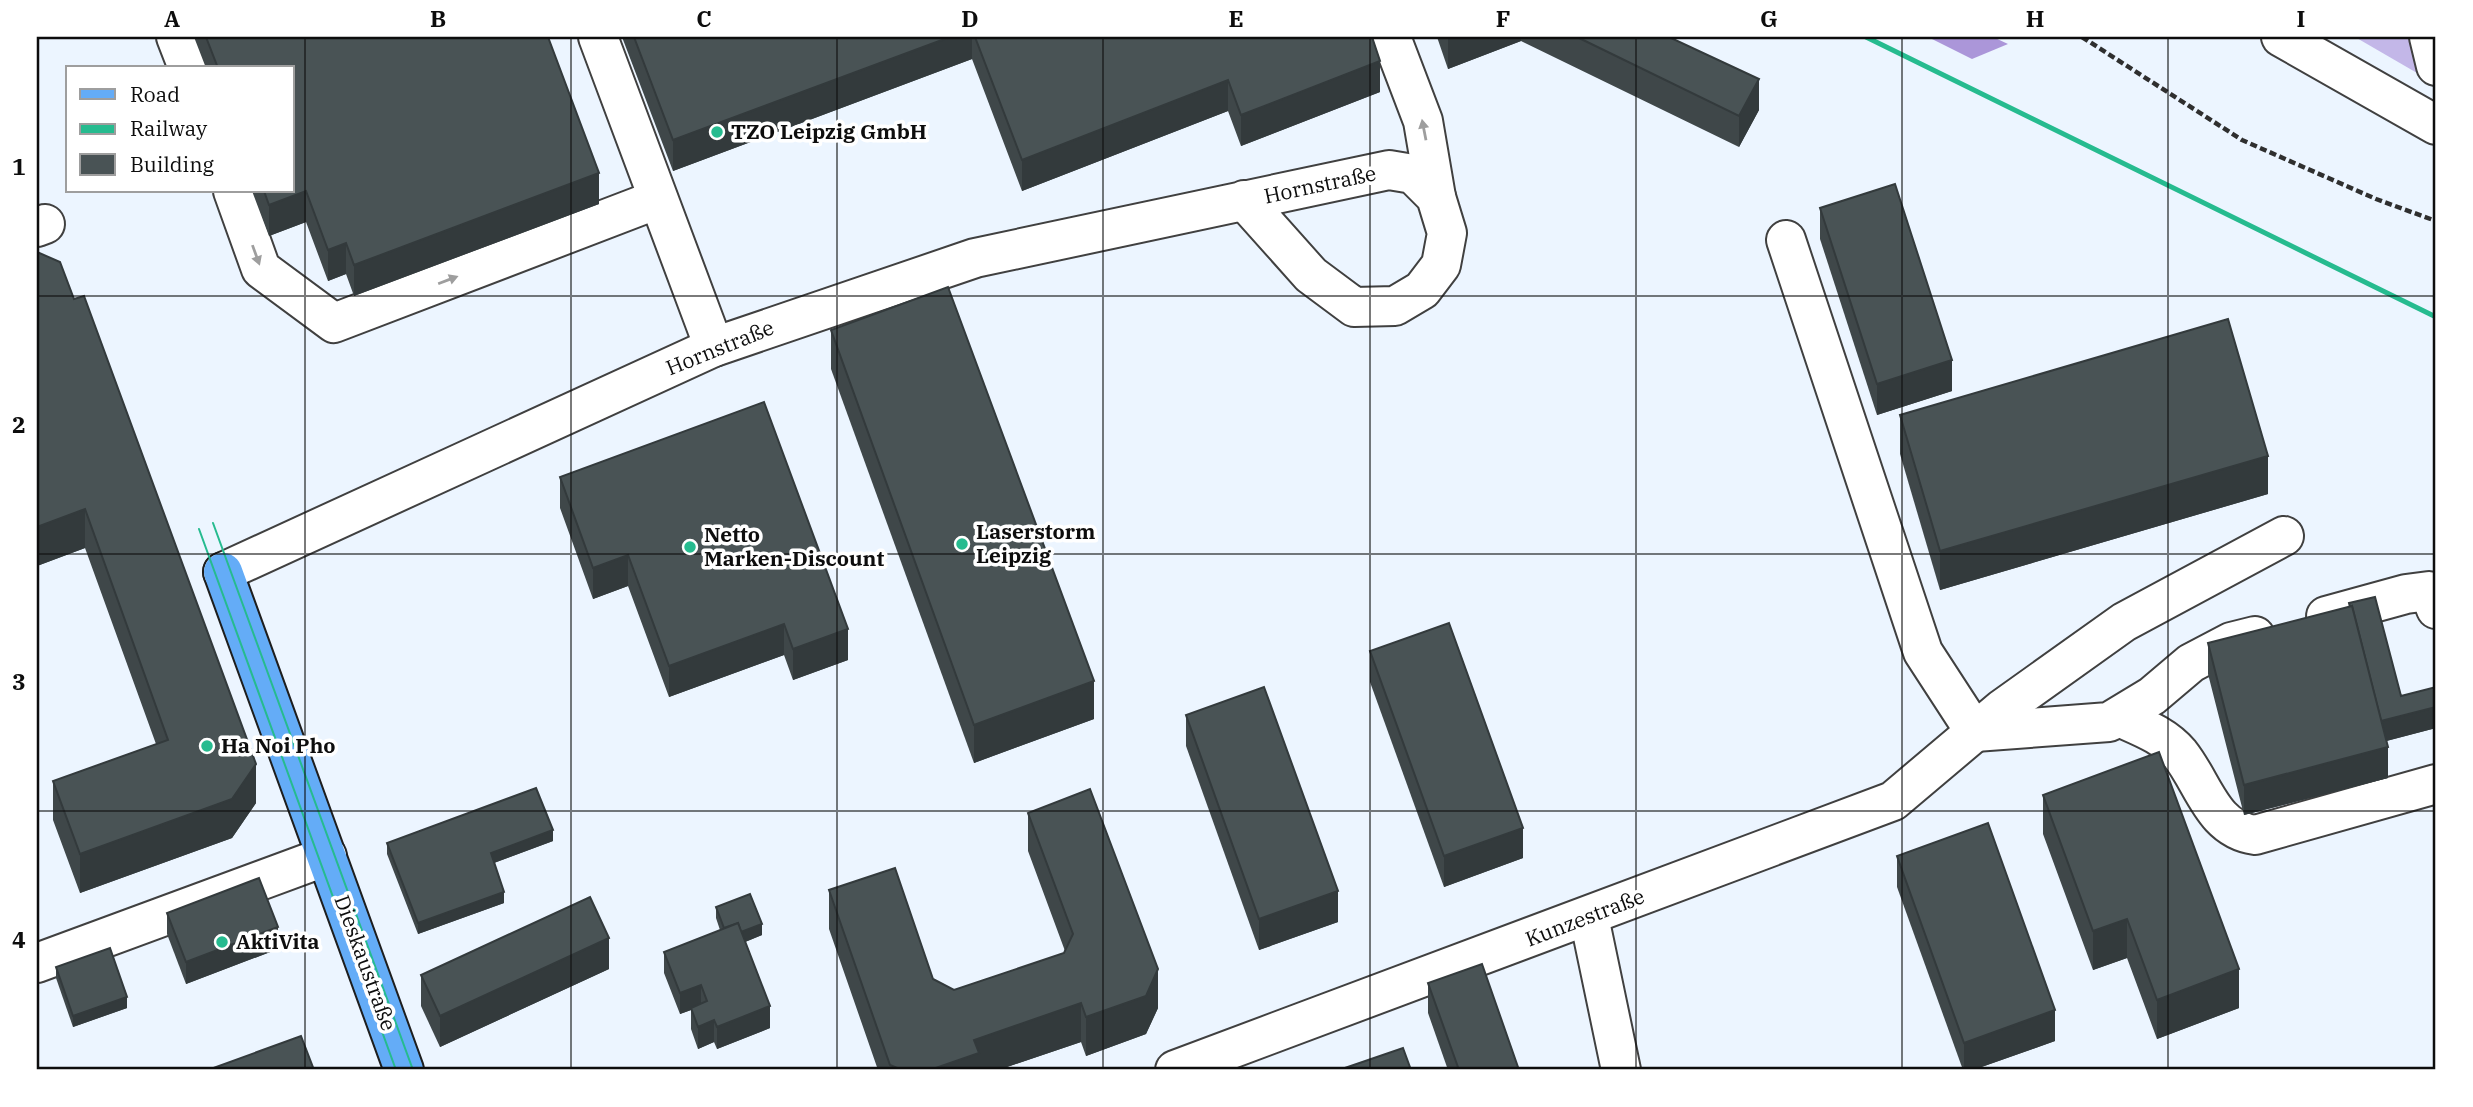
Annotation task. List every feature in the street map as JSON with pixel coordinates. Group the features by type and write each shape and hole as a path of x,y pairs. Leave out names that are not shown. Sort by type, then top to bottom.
{"main road":[{"name":"Dieskaustraße","path":"223,572 404,1070"}],"street":[{"path":"176,37 187,66"},
{"path":"598,37 713,347"},
{"path":"1391,37 1423,121 1436,197"},
{"path":"2281,37 2436,125"},
{"path":"2429,37 2436,66"},
{"name":"Hornstraße","path":"223,572 713,347 975,258 1244,200 1389,170 1413,174 1436,197 1447,233 1441,265 1422,290 1395,306 1354,307 1311,275 1244,200"},
{"path":"233,192 261,269 334,323 658,199"},
{"path":"1786,240 1923,652 1975,732 2085,726 2119,717 2152,696 2190,663 2231,642 2406,594 2434,596"},
{"name":"Kunzestraße","path":"1175,1070 1893,801 1975,732 2124,622 2284,536"},
{"path":"2119,717 2157,735 2179,753 2225,824 2237,833 2255,835 2436,784"},
{"path":"37,962 327,856"},
{"path":"1589,917 1620,1070"}],"path":[{"path":"2082,37 2242,139 2376,200 2436,220"}],"shaded area":[{"path":"1928,37 1993,37 2008,44 1972,59"},
{"path":"2355,37 2436,37 2436,84"}],"building":[{"path":"206,37 548,37 599,173 354,265 346,243 328,250 306,191 269,205 264,192 294,192 294,66 217,66"},
{"path":"634,37 950,37 673,140"},
{"path":"975,37 1372,37 1380,61 1241,115 1228,80 1022,160"},
{"path":"1577,37 1669,37 1759,79 1739,116"},
{"path":"1895,184 1952,360 1877,384 1820,208"},
{"path":"37,252 60,262 74,299 84,296 256,764 232,799 80,854 53,781 168,740 85,509 37,527"},
{"name":"Laserstorm Leipzig","path":"948,287 1094,681 974,725 831,330"},
{"path":"2228,319 2268,456 1940,551 1900,415"},
{"name":"Netto Marken-Discount","path":"764,402 848,629 793,649 784,624 669,666 628,555 593,568 560,477"},
{"path":"2375,597 2401,696 2436,687 2436,707 2381,721 2352,606 2350,607 2349,603"},
{"path":"2352,606 2388,747 2244,785 2208,643"},
{"path":"1449,623 1523,828 1444,856 1370,651"},
{"path":"1264,687 1338,891 1259,919 1186,715"},
{"path":"2159,752 2239,969 2157,1000 2127,919 2093,931 2043,795"},
{"path":"536,788 553,830 491,853 504,892 418,923 387,843"},
{"path":"1090,789 1158,969 1146,996 1086,1017 1081,1003 974,1040 979,1053 930,1070 902,1070 890,1065 829,890 895,868 933,979 954,990 1064,953 1073,934 1028,813"},
{"path":"1988,823 2055,1010 1964,1043 1897,856"},
{"path":"259,878 278,927 186,962 167,913"},
{"path":"750,894 762,924 741,932 738,923 724,928 716,907"},
{"path":"590,897 609,938 440,1016 421,975"},
{"path":"738,923 770,1006 717,1027 714,1020 698,1027 691,1008 707,1001 701,985 680,993 664,952"},
{"path":"110,948 127,997 73,1016 56,967"},
{"path":"1482,964 1519,1070 1459,1070 1428,983"},
{"path":"301,1036 314,1070 208,1070"},
{"path":"1403,1048 1411,1070 1339,1070"}],"tram line":[{"path":"213,523 413,1070"},
{"path":"199,529 396,1070"}],"railway":[{"path":"1866,37 2436,317"}],"place":[{"name":"TZO Leipzig GmbH","path":"717,132"},
{"name":"Laserstorm Leipzig","path":"962,544"},
{"name":"Netto Marken-Discount","path":"690,547"},
{"name":"Ha Noi Pho","path":"207,746"},
{"name":"AktiVita","path":"222,942"}]}
